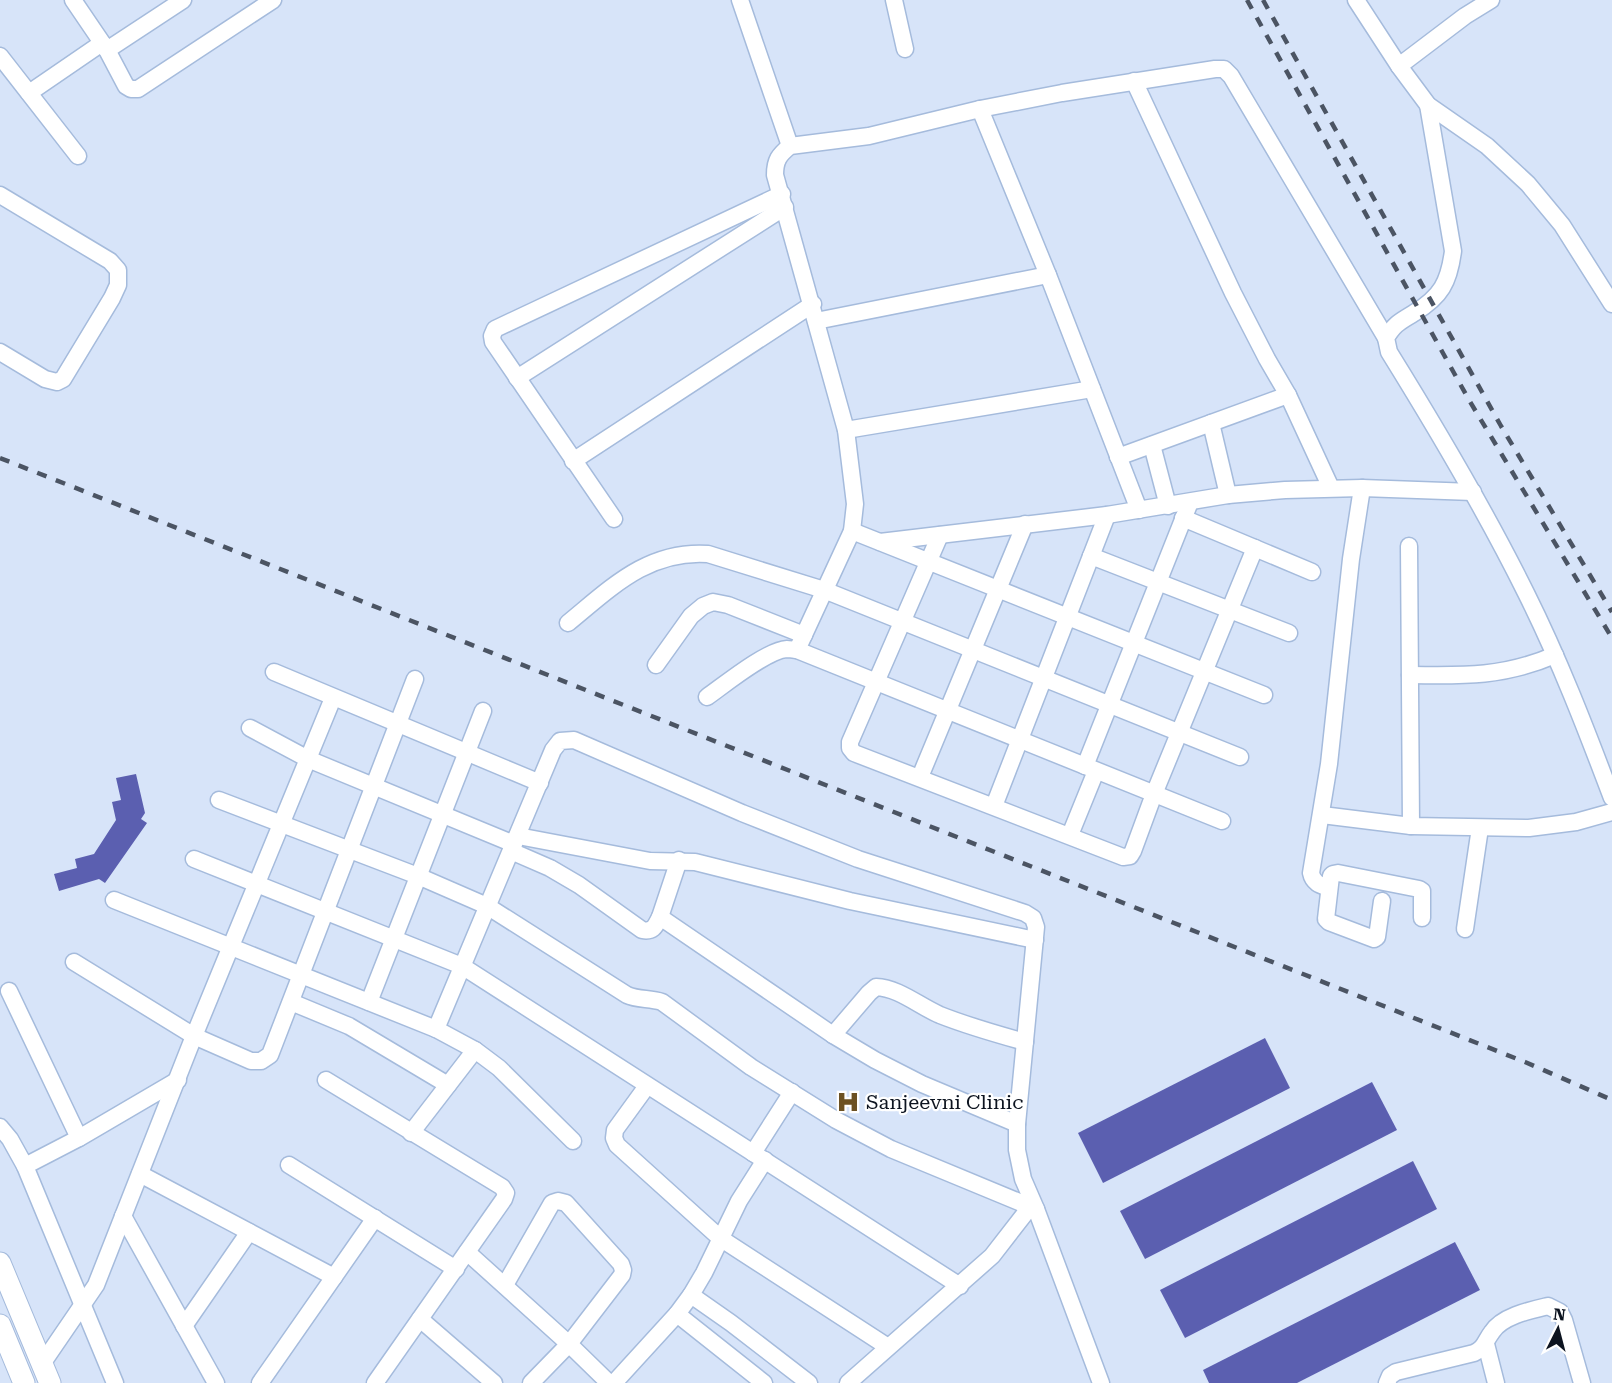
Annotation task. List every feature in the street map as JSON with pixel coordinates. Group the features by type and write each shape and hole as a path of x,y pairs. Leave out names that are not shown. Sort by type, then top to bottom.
{"main road":[{"path":"0,1263 46,1374"},
{"path":"0,1325 24,1383"}],"street":[{"path":"73,0 104,46 126,86 131,89 138,89 273,0"},
{"path":"29,93 183,0"},
{"path":"740,0 790,146"},
{"path":"894,0 905,49"},
{"path":"1356,0 1399,66 1428,105 1487,146 1528,184 1562,225 1612,304"},
{"path":"1399,66 1465,16 1491,0"},
{"path":"0,56 78,156"},
{"path":"797,650 852,531 855,504 846,430 813,304 775,175 775,162 781,153 790,146 870,136 980,109 1062,93 1224,69 1231,76 1386,338 1389,352 1473,492 1527,594 1588,733 1612,798"},
{"path":"1134,81 1233,293 1288,395 1331,488"},
{"path":"1386,338 1393,326 1432,302 1447,281 1451,267 1453,251 1428,105"},
{"path":"980,109 1048,275 1139,510"},
{"path":"0,195 110,261 118,270 118,285 112,298 63,379 57,382 45,379 0,352"},
{"path":"614,519 493,342 492,336 495,329 783,200"},
{"path":"517,378 783,200"},
{"path":"816,321 1048,275"},
{"path":"573,461 813,304"},
{"path":"846,430 1092,389"},
{"path":"1118,457 1288,395"},
{"path":"1211,423 1228,495"},
{"path":"1152,445 1168,506"},
{"path":"1070,836 1109,705 1186,510 1228,495 1331,488 1473,492"},
{"path":"1329,888 1316,883 1311,873 1322,814 1334,724 1351,560 1362,488"},
{"path":"879,542 1168,506 1186,510 1255,548 1311,572"},
{"path":"994,806 1107,514"},
{"path":"920,777 1025,524"},
{"path":"852,531 1264,695"},
{"path":"940,535 850,742 850,748 854,753 1122,857 1130,856 1133,851 1154,794 1255,548"},
{"path":"1409,546 1411,826"},
{"path":"568,623 615,584 645,566 671,555 690,552 708,554 825,590 1239,757"},
{"path":"1091,556 1289,633"},
{"path":"656,665 691,616 703,606 713,602 729,605 804,635"},
{"path":"707,697 775,653 786,649 797,650 1222,821"},
{"path":"1410,675 1466,676 1504,672 1555,656"},
{"path":"274,672 540,783"},
{"path":"74,962 194,1036 251,1061 261,1062 270,1055 415,680"},
{"path":"46,1374 82,1305 96,1285 194,1036 333,698"},
{"path":"369,1002 483,711"},
{"path":"250,728 308,759 514,844 579,885 642,930 649,931 655,928 679,860"},
{"path":"435,1029 553,750 560,741 574,740 742,813 858,859 1025,913 1033,918 1036,927 1017,1124 1017,1150 1023,1179 1033,1208 1101,1383"},
{"path":"219,800 418,876 488,906 627,996 651,998 662,1002 751,1067 836,1120 891,1149 1033,1208"},
{"path":"1322,814 1411,826 1529,828 1576,822 1612,812"},
{"path":"1465,929 1480,828"},
{"path":"514,844 650,861 695,862 850,901 1035,940"},
{"path":"194,859 462,966 960,1286"},
{"path":"1382,901 1377,937 1370,939 1326,920 1330,876 1338,873 1419,889 1423,896 1422,918"},
{"path":"114,900 435,1029 475,1050 516,1083 573,1141"},
{"path":"660,917 833,1035 875,1060 922,1084 1017,1124"},
{"path":"833,1035 868,993 876,987 888,988 937,1014 1025,1042"},
{"path":"9,991 79,1138"},
{"path":"291,1002 349,1026 448,1084"},
{"path":"411,1133 475,1050"},
{"path":"25,1166 79,1138 178,1080"},
{"path":"326,1080 502,1187 506,1193 456,1269 375,1383"},
{"path":"647,1086 615,1130 614,1138 617,1145 720,1238 888,1347"},
{"path":"614,1383 678,1314 691,1295 704,1273 792,1092"},
{"path":"0,1127 10,1139 25,1166 115,1383"},
{"path":"289,1165 456,1269"},
{"path":"140,1174 334,1277"},
{"path":"505,1286 552,1203 558,1201 566,1203 621,1264 623,1270 622,1275 569,1344 531,1383"},
{"path":"848,1383 992,1256 1033,1208"},
{"path":"123,1216 216,1383"},
{"path":"260,1383 375,1218"},
{"path":"184,1326 249,1232"},
{"path":"467,1252 609,1383"},
{"path":"691,1295 809,1383"},
{"path":"1387,1383 1390,1376 1396,1372 1482,1350 1492,1331 1503,1322 1541,1308 1553,1307 1560,1312 1564,1320 1582,1383"},
{"path":"678,1314 764,1383"},
{"path":"420,1319 494,1383"},
{"path":"1486,1344 1496,1383"}],"building":[{"path":"136,774 145,813 141,819 147,823 105,883 99,879 59,891 54,874 77,868 75,859 94,854 116,820 112,802 121,800 116,778"},
{"path":"1265,1038 1290,1088 1103,1183 1078,1133"},
{"path":"1372,1082 1397,1130 1145,1259 1120,1211"},
{"path":"1413,1161 1437,1209 1185,1338 1160,1290"},
{"path":"1455,1242 1480,1290 1297,1383 1209,1383 1203,1370"}],"railway":[{"path":"1247,0 1469,400 1612,638"},
{"path":"1263,0 1501,426 1612,612"},
{"path":"0,458 1525,1062 1612,1100"}],"place":[{"name":"Sanjeevni Clinic","path":"848,1102"}]}
